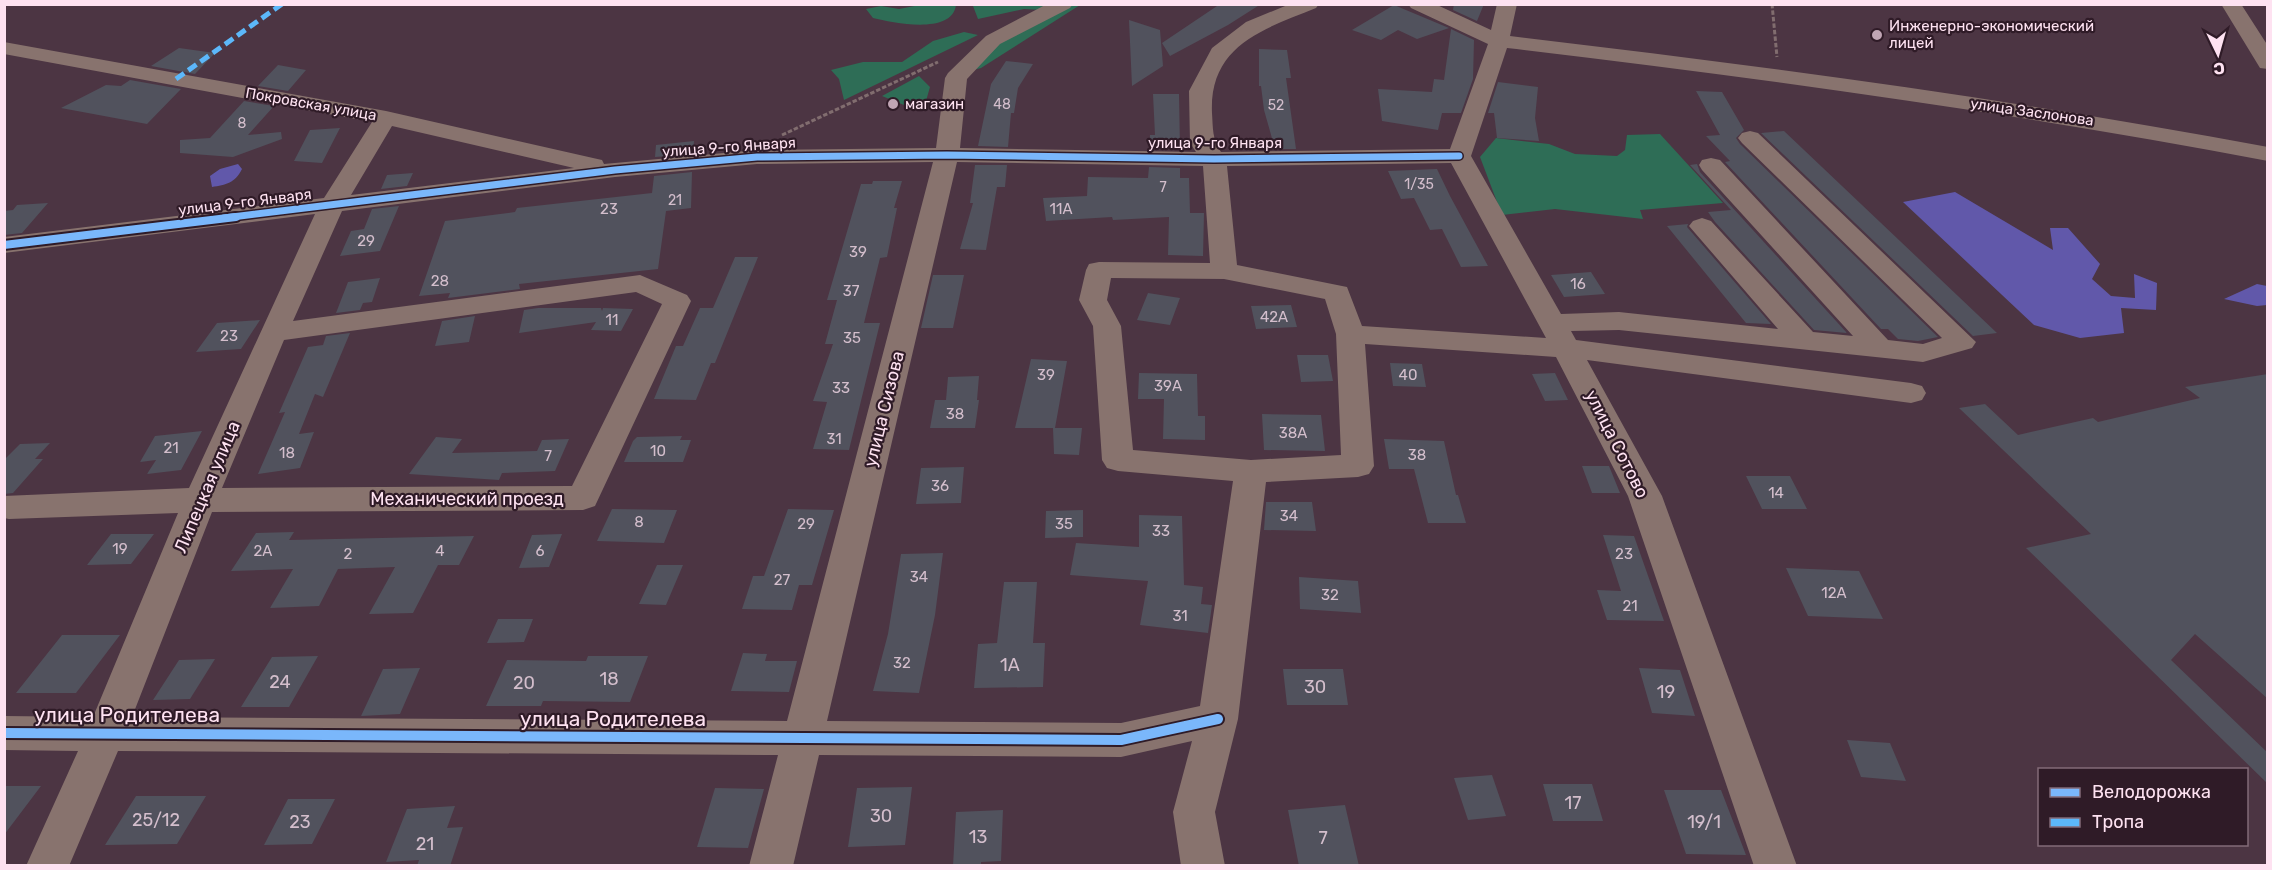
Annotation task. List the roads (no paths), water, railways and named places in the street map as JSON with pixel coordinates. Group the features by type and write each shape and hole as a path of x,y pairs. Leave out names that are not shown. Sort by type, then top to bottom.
{"street":[{"name":"улица Сизова","path":"771,866 947,155 956,78 993,40 1064,4"},
{"path":"1224,271 1214,159 1202,143 1200,91 1219,51 1252,26 1309,4"},
{"path":"1418,4 1499,41"},
{"path":"1459,156 1499,41 1507,4"},
{"path":"2231,4 2268,63"},
{"name":"улица Заслонова","path":"1499,41 1618,53 1787,76 2103,123 2268,154"},
{"name":"Покровская улица","path":"4,48 386,118 615,170"},
{"name":"Липецкая улица","path":"47,866 106,733 200,500 273,333 333,206 386,118"},
{"path":"1559,335 1619,321 1923,353 1962,342 1750,138"},
{"name":"улица 9-го Января","path":"4,245 615,170 757,157 947,155 1214,159 1459,156"},
{"name":"улица Сотово","path":"1459,156 1559,335 1645,496 1776,866"},
{"path":"1711,165 1880,349"},
{"path":"1702,225 1804,340"},
{"path":"1098,270 1224,271 1337,293 1350,334 1358,466 1251,471 1118,460 1107,326 1093,300 1098,270"},
{"name":"Механический проезд","path":"9,507 200,500 583,498 677,301 640,283 273,333"},
{"path":"1350,334 1559,335 1911,393"},
{"path":"1203,866 1194,812 1218,719 1251,471"},
{"name":"улица Родителева","path":"4,733 1121,740 1218,719"}],"place":[{"name":"Инженерно-экономический лицей","path":"1877,35"},
{"name":"магазин","path":"893,104"}]}
